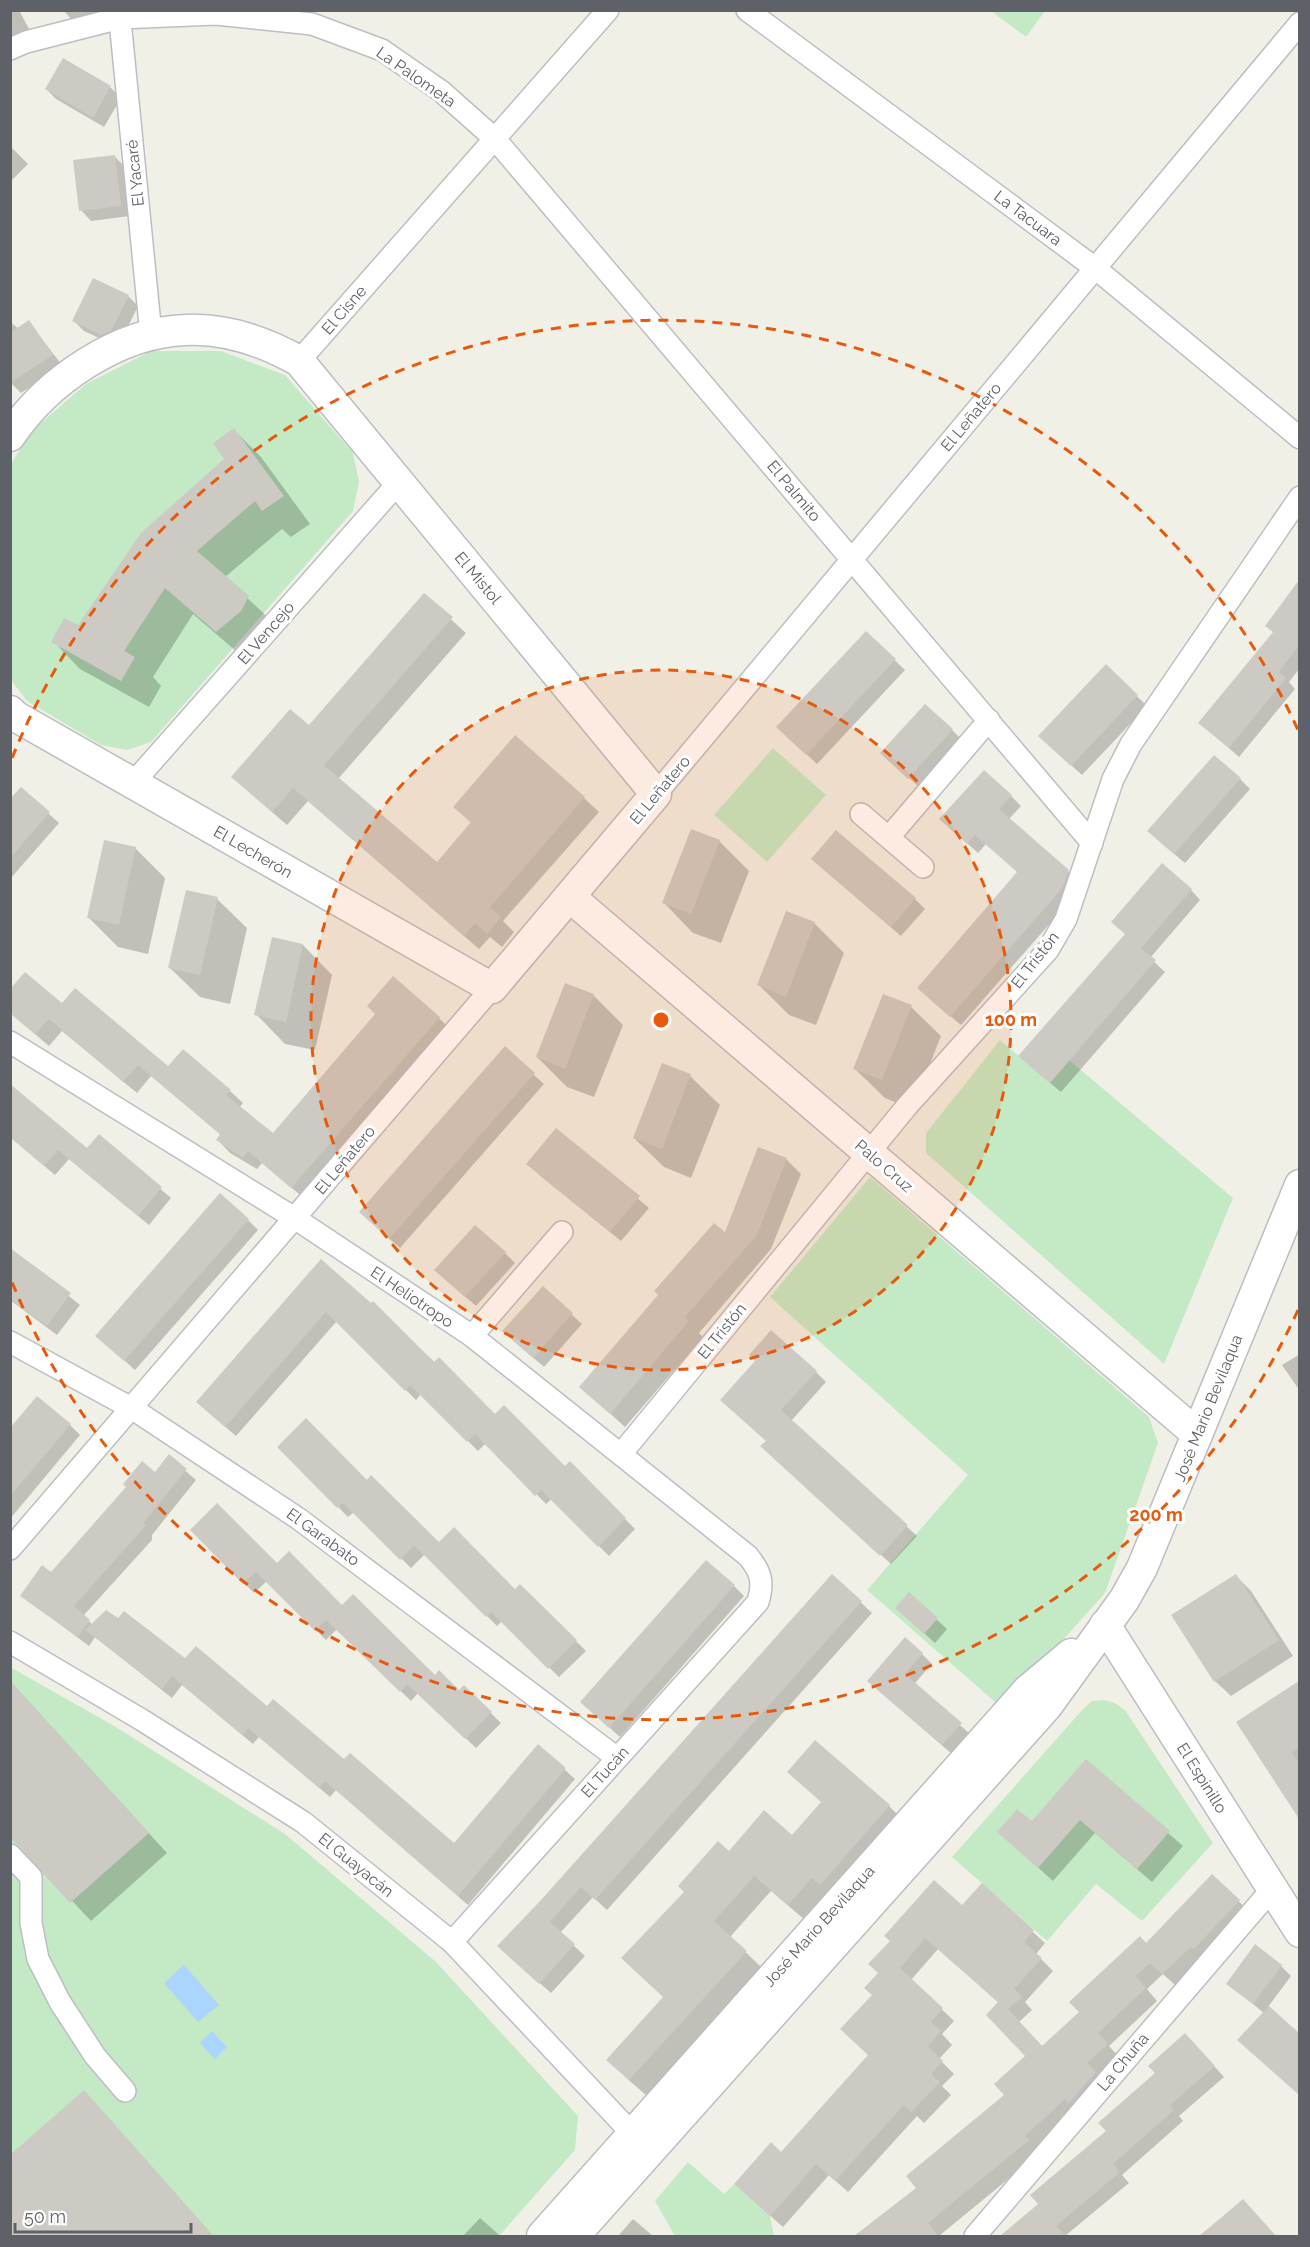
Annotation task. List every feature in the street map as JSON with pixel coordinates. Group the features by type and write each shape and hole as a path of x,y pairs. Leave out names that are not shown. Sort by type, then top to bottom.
{"street":[{"name":"El Cisne","path":"299,361 608,10"},
{"name":"La Tacuara","path":"747,10 1095,268 1299,438"},
{"name":"La Palometa","path":"10,49 26,42 120,14 216,14 312,24 382,50 441,91 495,139"},
{"name":"El Yacaré","path":"120,14 151,335"},
{"name":"El Leñatero","path":"10,1549 133,1409 570,897 1299,23"},
{"name":"El Palmito","path":"495,139 1092,843"},
{"path":"13,427 42,396 79,369 118,347 151,335 186,330 228,333 272,345 299,361"},
{"name":"El Mistol","path":"299,361 656,794"},
{"name":"El Vencejo","path":"133,783 399,482"},
{"name":"El Tristón","path":"621,1454 868,1152 1048,950 1066,918 1113,779 1131,744 1299,497"},
{"name":"El Lecherón","path":"12,716 492,988"},
{"path":"889,837 989,720"},
{"path":"861,813 922,867"},
{"name":"Palo Cruz","path":"570,897 1197,1434"},
{"name":"El Heliotropo","path":"10,1042 296,1219 472,1336 748,1556 759,1570 763,1585 758,1602"},
{"name":"José Mario Bevilaqua","path":"574,2236 641,2143 1028,1690 1105,1625 1138,1576 1299,1187"},
{"path":"472,1336 562,1232"},
{"name":"El Garabato","path":"10,1342 133,1409 299,1519 617,1758"},
{"name":"El Tucán","path":"452,1942 758,1602"},
{"name":"El Espinillo","path":"1105,1625 1299,1932"},
{"name":"El Guayacán","path":"10,1642 142,1720 303,1822 452,1942 641,2143"},
{"path":"10,1855 31,1877 31,1923 38,1959 60,2002 95,2056 125,2091"},
{"name":"La Chuña","path":"975,2236 1272,1889"},
{"name":"José Mario Bevilaqua","path":"542,2236 641,2143"}],"green space":[{"path":"991,11 1045,11 1026,37"},
{"path":"151,351 221,351 285,375 353,453 359,482 353,511 151,742 127,750 101,745 27,701 11,680 11,465 28,434 86,384"},
{"path":"773,748 826,795 767,862 714,815"},
{"path":"1000,1040 1050,1083 1069,1060 1233,1198 1164,1364 926,1153 926,1133"},
{"path":"870,1177 1149,1417 1158,1443 1105,1593 1002,1708 867,1590 968,1475 770,1297"},
{"path":"10,1667 116,1727 285,1834 435,1961 578,2116 575,2150 499,2236 11,2236"},
{"path":"1104,1700 1115,1703 1125,1710 1213,1843 1142,1921 1096,1884 1047,1941 952,1857 1083,1709 1092,1701"},
{"path":"688,2162 724,2194 734,2184 770,2216 774,2236 675,2236 655,2201"}],"water":[{"path":"184,1965 219,2005 198,2022 164,1983"},
{"path":"212,2031 227,2047 215,2059 200,2043"}],"building":[{"path":"63,58 111,86 93,118 45,89"},
{"path":"115,155 121,206 79,211 73,160"},
{"path":"93,278 129,295 111,331 101,335 72,321"},
{"path":"29,320 53,355 10,383 10,333"},
{"path":"234,428 284,496 262,511 255,501 197,551 249,596 241,611 216,632 165,588 124,651 135,657 121,681 51,642 64,618 78,625 141,533 224,459 213,443"},
{"path":"1299,580 1299,645 1279,672 1286,678 1229,748 1198,723 1273,632 1265,626"},
{"path":"424,593 453,617 324,765 437,862 471,822 453,807 515,735 585,797 490,907 501,917 487,934 475,923 464,936 293,788 272,812 231,777 290,709 309,725"},
{"path":"866,631 896,659 806,755 776,727"},
{"path":"1106,664 1138,695 1071,766 1038,736"},
{"path":"925,704 953,729 908,779 880,753"},
{"path":"1214,755 1241,778 1174,854 1147,831"},
{"path":"984,770 1012,795 999,809 1069,870 1063,887 950,1017 917,988 1017,872 975,835 967,844 939,819"},
{"path":"21,787 50,812 10,858 10,799"},
{"path":"691,829 720,840 691,914 662,903"},
{"path":"836,830 916,898 891,927 811,859"},
{"path":"104,840 136,847 119,925 87,918"},
{"path":"1162,863 1192,889 1141,948 1156,960 1050,1083 1018,1056 1125,934 1111,922"},
{"path":"186,890 218,897 200,975 168,968"},
{"path":"786,911 815,922 786,997 757,985"},
{"path":"272,937 303,944 286,1022 254,1015"},
{"path":"25,972 62,1003 75,988 168,1066 183,1049 231,1090 226,1095 273,1133 375,1014 367,1006 393,976 440,1017 291,1188 248,1151 243,1158 216,1140 220,1134 138,1065 123,1082 49,1019 35,1034 10,1013 10,989"},
{"path":"565,983 594,994 565,1069 536,1057"},
{"path":"883,994 912,1005 882,1080 853,1069"},
{"path":"505,1046 535,1073 389,1239 359,1212"},
{"path":"662,1063 691,1074 662,1149 633,1138"},
{"path":"10,1084 87,1148 99,1134 162,1187 138,1216 58,1150 44,1166 10,1137"},
{"path":"556,1128 640,1196 610,1232 526,1164"},
{"path":"758,1147 787,1158 757,1235 685,1317 689,1321 610,1414 579,1387 658,1295 654,1291 714,1223 725,1232"},
{"path":"220,1193 249,1219 124,1361 95,1336"},
{"path":"475,1225 506,1252 465,1297 434,1270"},
{"path":"10,1248 71,1293 47,1326 10,1299"},
{"path":"321,1259 371,1303 373,1301 434,1362 439,1357 495,1414 504,1405 565,1466 570,1461 626,1518 598,1547 541,1490 535,1496 475,1434 467,1442 410,1385 405,1391 326,1312 225,1427 196,1402"},
{"path":"543,1286 573,1313 533,1358 502,1331"},
{"path":"771,1330 817,1371 781,1410 908,1525 880,1556 760,1446 766,1441 720,1400 755,1361 749,1355"},
{"path":"37,1396 71,1424 10,1496 10,1428"},
{"path":"306,1418 367,1480 371,1475 439,1542 454,1527 515,1589 520,1584 577,1640 548,1669 491,1612 486,1617 414,1545 400,1560 343,1503 337,1508 277,1447"},
{"path":"169,1454 187,1469 143,1523 146,1525 74,1606 90,1620 78,1637 20,1596 42,1565 51,1572 126,1487 123,1484 142,1461 155,1472"},
{"path":"217,1503 277,1563 289,1551 342,1605 353,1594 435,1675 439,1670 459,1690 464,1685 492,1712 465,1739 407,1684 400,1692 326,1620 315,1631 256,1572 243,1584 190,1530"},
{"path":"706,1560 735,1585 609,1728 580,1702"},
{"path":"832,1574 862,1601 595,1900 581,1887 550,1922 575,1944 539,1984 497,1946 542,1899"},
{"path":"1236,1574 1279,1640 1214,1682 1171,1615"},
{"path":"909,1592 938,1618 924,1634 895,1608"},
{"path":"106,1610 118,1618 124,1611 185,1658 196,1646 267,1706 273,1699 344,1759 350,1753 454,1843 538,1744 566,1768 458,1896 325,1781 319,1788 248,1728 242,1735 172,1676 162,1689 85,1630"},
{"path":"905,1637 923,1653 905,1674 962,1723 942,1745 867,1681"},
{"path":"10,1681 149,1833 70,1903 10,1837"},
{"path":"1299,1681 1299,1748 1292,1752 1299,1764 1299,1819 1236,1722"},
{"path":"815,1740 890,1805 820,1885 812,1878 788,1905 754,1876 714,1921 747,1951 629,2080 606,2060 663,1997 621,1958 684,1892 678,1886 718,1841 729,1851 764,1810 792,1835 821,1802 787,1772"},
{"path":"1086,1759 1170,1831 1137,1869 1080,1820 1038,1868 997,1832 1017,1809 1032,1821"},
{"path":"1212,1874 1240,1900 1194,1949 1191,1947 1162,1974 1150,1963 1136,1976 1146,1988 1098,2033 1108,2044 1087,2063 1096,2072 1069,2103 1065,2099 1025,2136 1029,2140 928,2223 938,2236 854,2236 916,2188 906,2176 1004,2095 994,2084 1025,2056 986,2015 998,2002 925,1938 900,1968 943,2008 931,2022 941,2031 928,2046 943,2061 931,2074 940,2082 911,2112 904,2105 835,2181 816,2164 770,2216 734,2184 771,2142 781,2152 868,2055 840,2029 872,1995 864,1988 878,1973 868,1964 890,1941 884,1936 934,1880 962,1905 982,1883 1034,1930 1024,1942 1042,1958 1014,1989 1022,1997 1008,2009 1042,2046 1079,2012 1069,2002 1140,1936 1146,1943"},
{"path":"1255,1944 1282,1965 1253,2004 1226,1984"},
{"path":"1269,2006 1299,2033 1299,2095 1237,2040"},
{"path":"1185,2033 1215,2066 1170,2105 1174,2110 1113,2164 1120,2172 1056,2226 1066,2236 1000,2236 1038,2204 1030,2195 1106,2131 1098,2123 1155,2073 1148,2066"},
{"path":"84,2090 213,2236 10,2236 10,2155"},
{"path":"1243,2199 1276,2236 1199,2236 1229,2211"}]}
